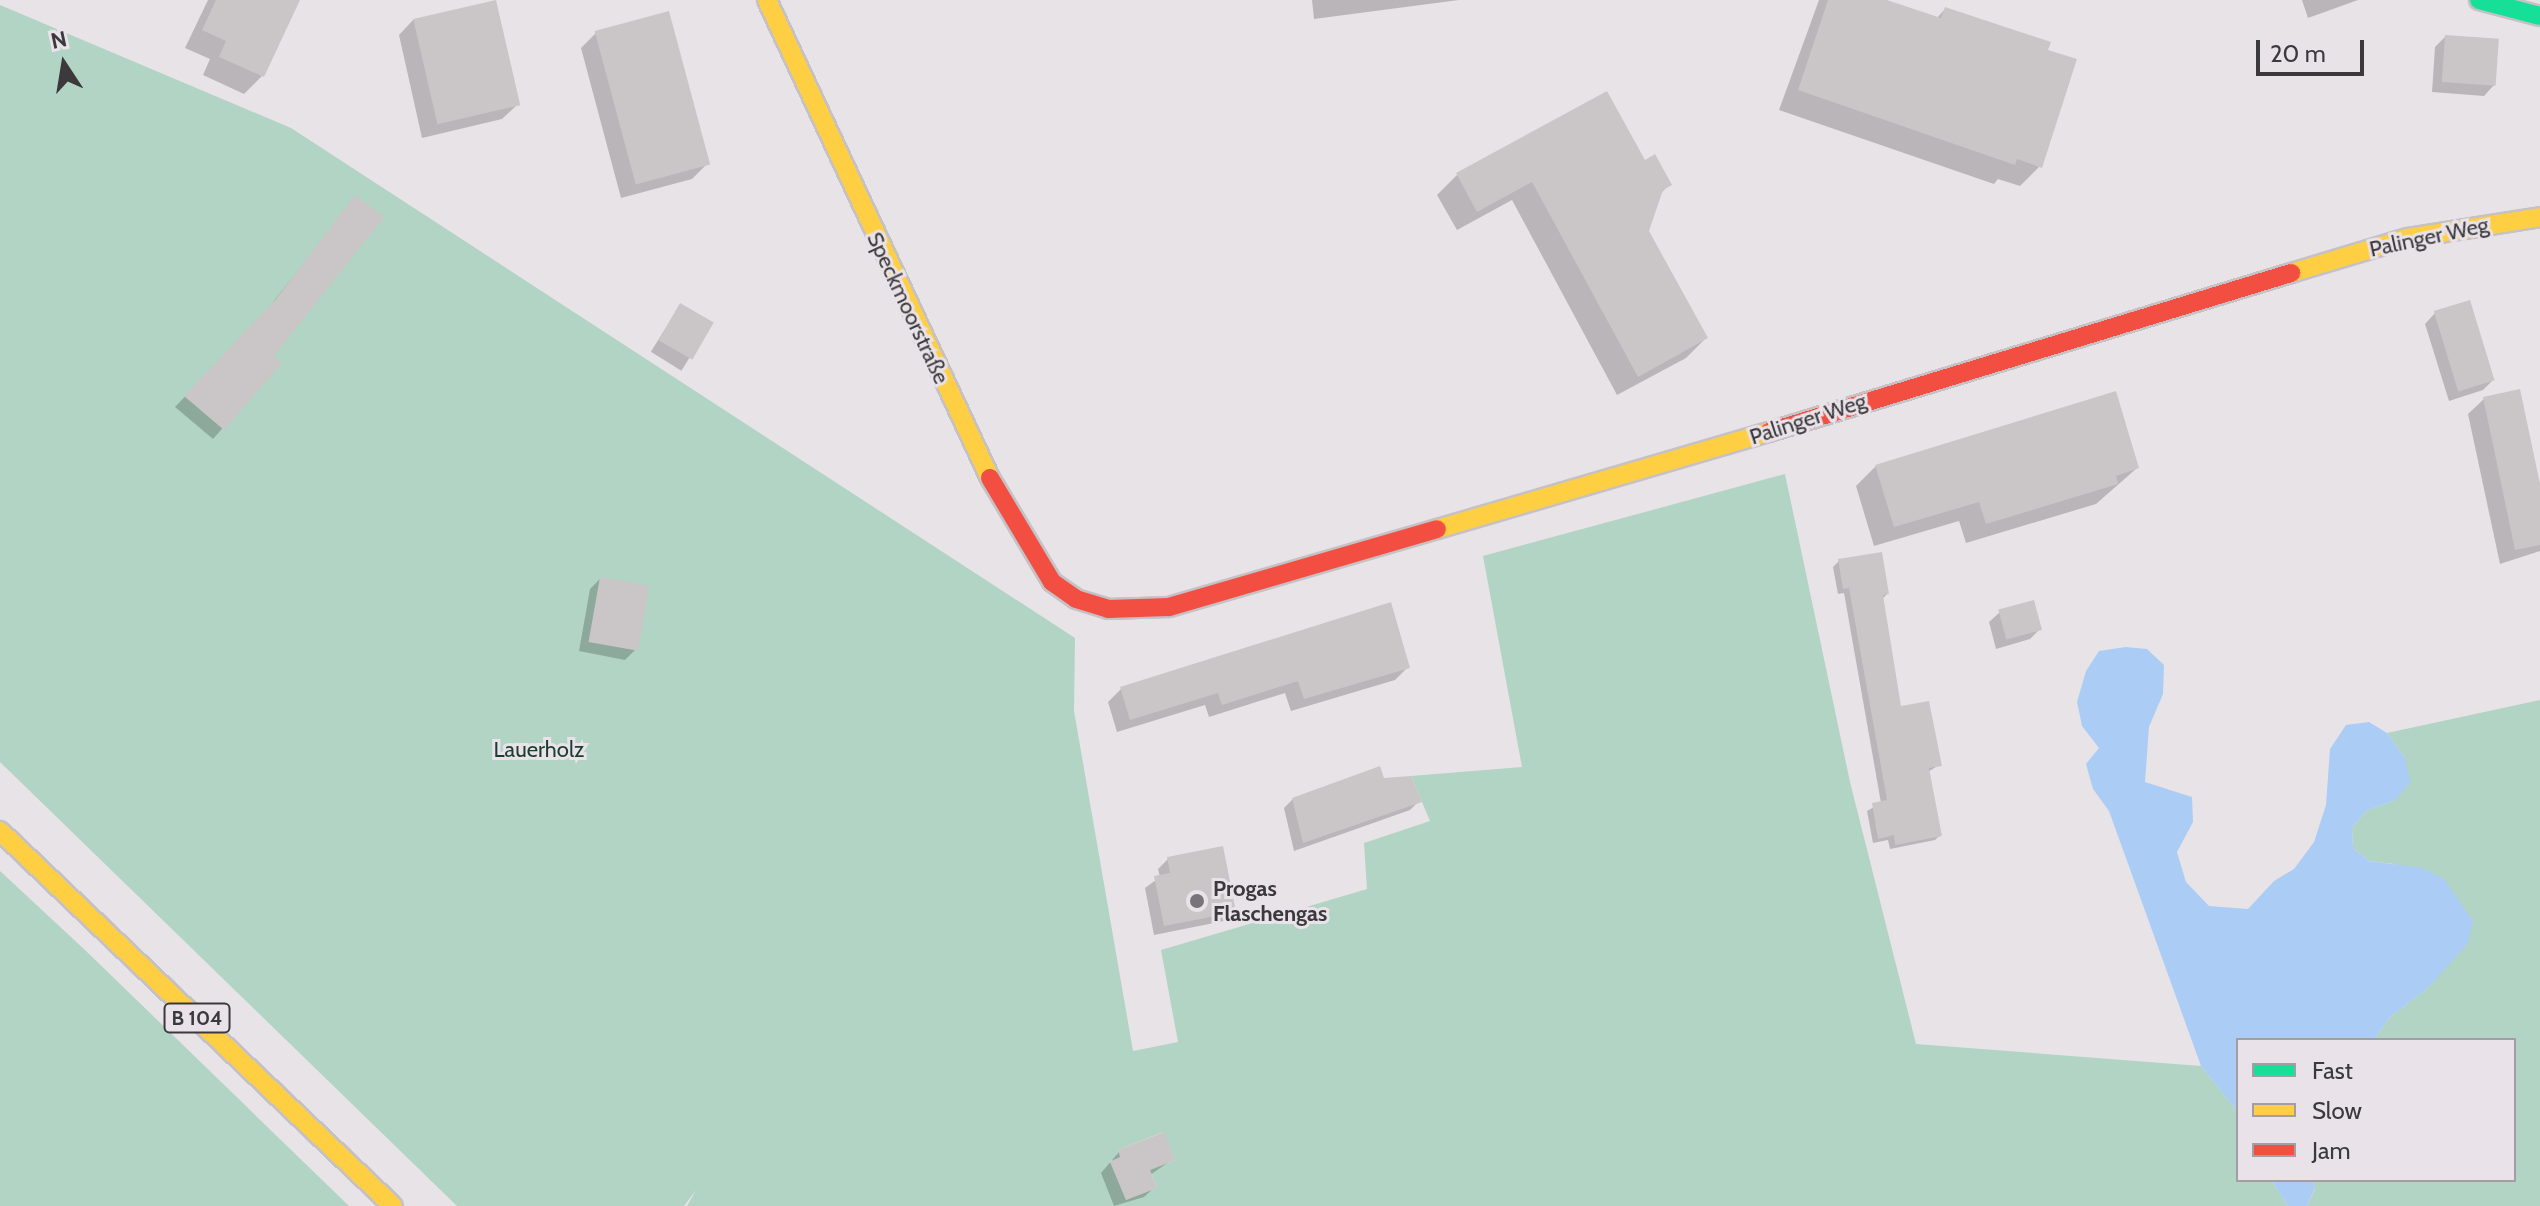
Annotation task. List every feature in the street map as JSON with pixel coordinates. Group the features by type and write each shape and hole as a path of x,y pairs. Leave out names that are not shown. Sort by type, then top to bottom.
{"street":[{"name":"Speckmoorstraße","path":"767,0 999,497 1052,582 1076,599"},
{"path":"2479,0 2540,16"},
{"name":"Palinger Weg","path":"1076,599 1108,609 1169,607 1735,442 2408,238 2540,217"},
{"name":"B 104","path":"0,831 393,1206"}],"green space":[{"name":"Lauerholz","path":"0,5 291,128 1075,638 1074,711 1133,1051 1178,1042 1161,950 1367,889 1364,843 1430,821 1411,776 1522,767 1483,556 1785,474 1850,782 1916,1044 2201,1066 2236,1110 2236,1182 2272,1182 2288,1206 687,1206 696,1190 684,1206 457,1206 0,762","holes":["1163,1132 1175,1160 1150,1170 1157,1188 1126,1200 1110,1161 1121,1157 1118,1150"]},
{"path":"2540,700 2540,1206 2307,1206 2315,1189 2313,1182 2516,1182 2516,1038 2375,1038 2390,1017 2428,988 2447,965 2394,864 2369,861 2353,848 2352,828 2366,811 2395,800 2405,758 2387,733"},
{"path":"0,871 85,950 349,1206 0,1206"}],"water":[{"path":"2126,647 2147,649 2164,665 2163,694 2149,727 2145,782 2192,797 2193,822 2177,852 2186,882 2209,906 2248,909 2274,881 2294,869 2314,842 2326,805 2330,749 2346,725 2369,722 2387,733 2405,758 2410,783 2395,800 2366,811 2352,828 2353,848 2369,861 2422,868 2444,879 2473,921 2468,943 2428,988 2390,1017 2375,1038 2236,1038 2236,1110 2201,1066 2109,811 2093,789 2086,764 2099,748 2082,726 2077,702 2086,671 2099,651"},
{"path":"2272,1182 2313,1182 2315,1188 2307,1206 2288,1206"}],"building":[{"path":"216,0 300,0 264,77 219,57 226,41 202,30"},
{"path":"496,0 520,105 437,124 413,19"},
{"path":"1828,0 1887,0 1941,18 1945,7 2051,42 2048,50 2077,59 2042,168 2017,159 2015,165 1798,90"},
{"path":"669,11 710,165 636,185 595,31"},
{"path":"2445,35 2499,39 2496,86 2442,82"},
{"path":"1607,91 1645,160 1655,154 1672,185 1663,190 1649,231 1708,338 1638,377 1532,182 1477,212 1456,173"},
{"path":"355,195 384,217 274,356 282,363 224,430 184,396 276,299"},
{"path":"2470,300 2495,380 2458,391 2434,311"},
{"path":"680,303 714,322 692,360 658,340"},
{"path":"2520,389 2540,484 2540,545 2515,550 2483,397"},
{"path":"2116,391 2139,468 2116,476 2118,484 1986,524 1979,502 1894,527 1875,465"},
{"path":"1882,552 1889,594 1883,595 1901,706 1929,701 1942,766 1929,768 1942,836 1895,845 1894,835 1878,839 1872,803 1887,800 1849,588 1843,589 1838,559"},
{"path":"600,577 649,586 638,651 589,642"},
{"path":"2034,600 2042,630 2006,640 1998,610"},
{"path":"1391,602 1410,668 1304,699 1298,681 1222,705 1218,693 1130,720 1120,687"},
{"path":"1380,766 1384,778 1411,776 1422,802 1303,843 1292,798"},
{"path":"1223,846 1236,912 1164,926 1154,876 1170,873 1167,857"},
{"path":"1164,1132 1175,1160 1150,1170 1157,1188 1126,1200 1110,1162 1120,1157 1118,1150"}],"traffic: fast":[{"path":"2479,0 2540,16"}],"traffic: slow":[{"path":"767,0 990,478"},
{"path":"2291,273 2408,238 2540,217"},
{"path":"1437,529 1769,432"},
{"path":"0,831 393,1206"}],"traffic: jam":[{"path":"1769,432 2291,273"},
{"path":"990,478 1052,582 1076,599 1108,609 1169,607 1437,529"}],"place":[{"name":"Progas Flaschengas","path":"1197,901"}]}
